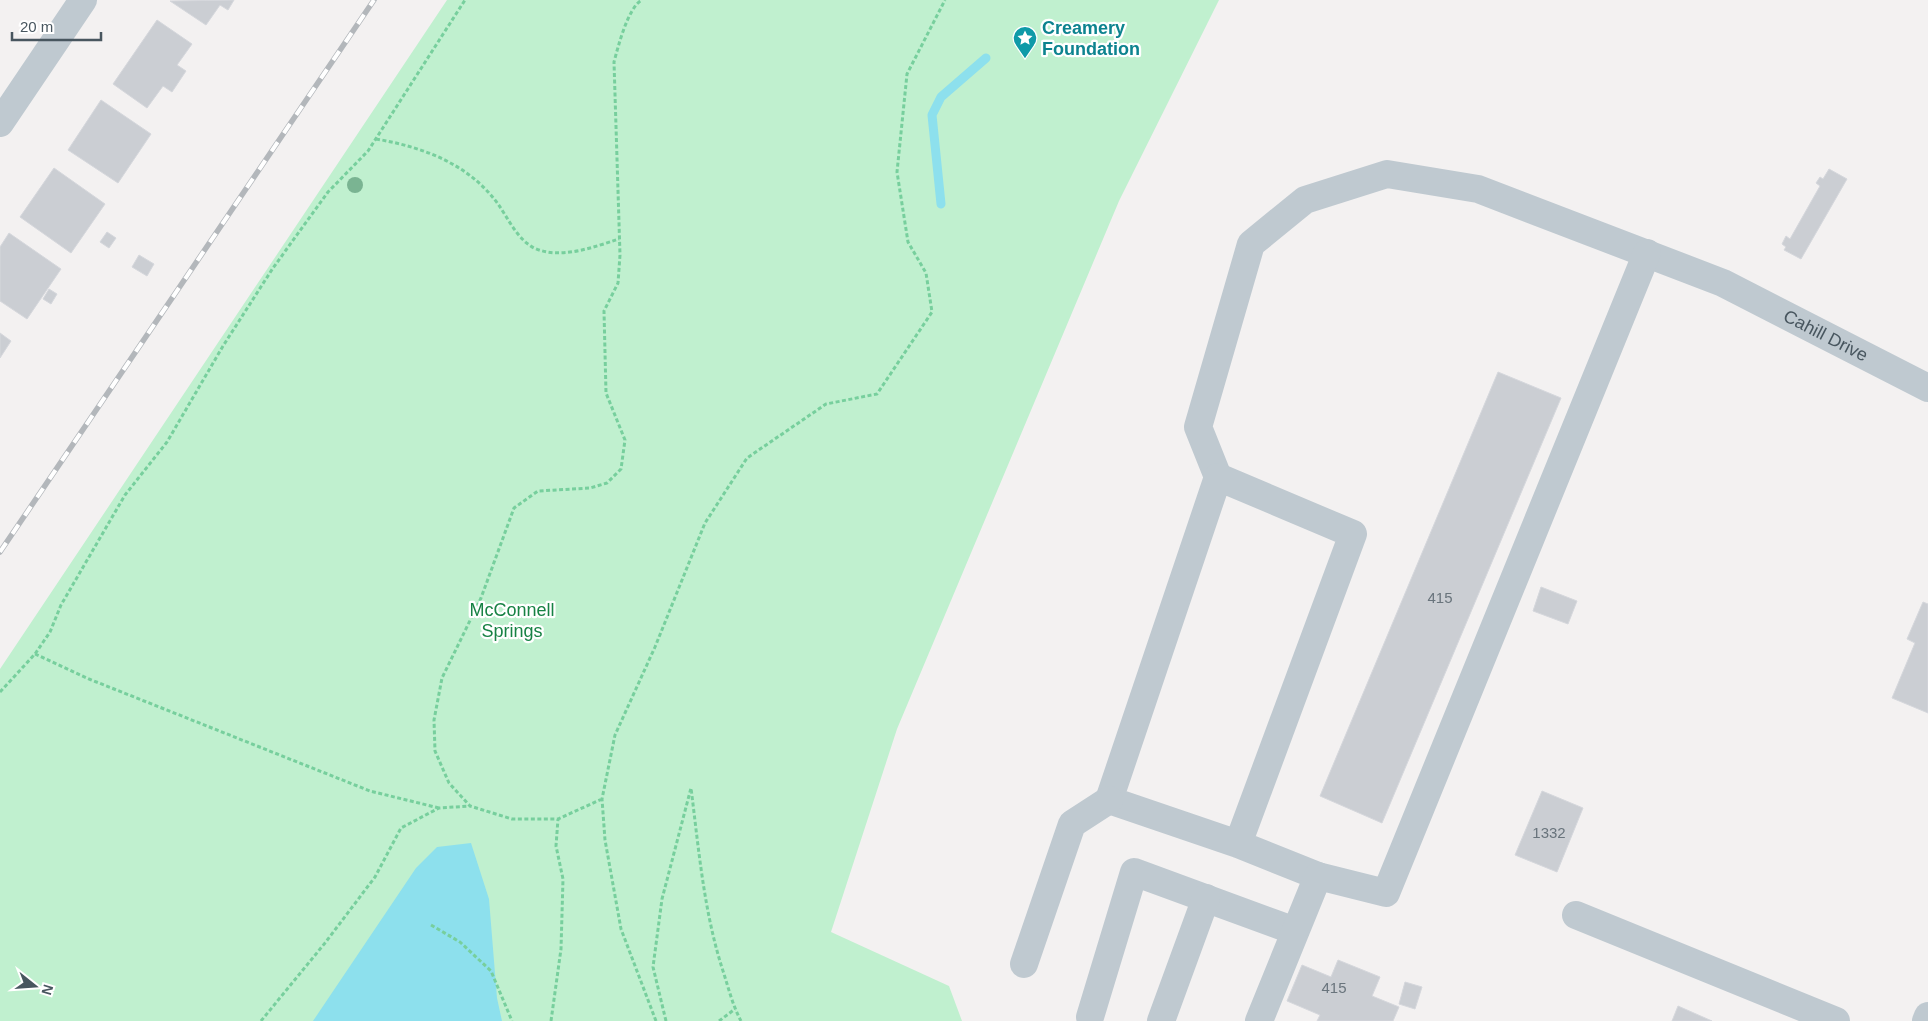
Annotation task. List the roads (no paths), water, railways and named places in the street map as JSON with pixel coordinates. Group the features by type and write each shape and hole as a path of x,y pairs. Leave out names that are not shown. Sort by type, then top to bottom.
{"street":[{"path":"0,123 83,0"},
{"name":"Cahill Drive","path":"1218,477 1198,427 1251,244 1305,200 1387,174 1478,189 1724,283 1928,388"},
{"path":"1109,800 1238,844 1318,876 1386,893 1647,253"},
{"path":"1024,964 1072,824 1109,800 1218,477 1352,534 1238,844"},
{"path":"1090,1017 1134,872 1295,931"},
{"path":"1259,1021 1318,876"},
{"path":"1161,1021 1206,898"},
{"path":"1576,915 1836,1021"},
{"path":"1926,1021 1928,1016"}],"water":[{"path":"471,843 489,899 497,998 502,1021 313,1021 416,868 437,847"}],"waterway":[{"path":"941,204 932,115 941,97 986,58"}],"railway":[{"path":"0,552 374,0"}],"place":[{"name":"Creamery Foundation","path":"1025,59"}],"park label":[{"name":"McConnell Springs","path":"512,620"}]}
